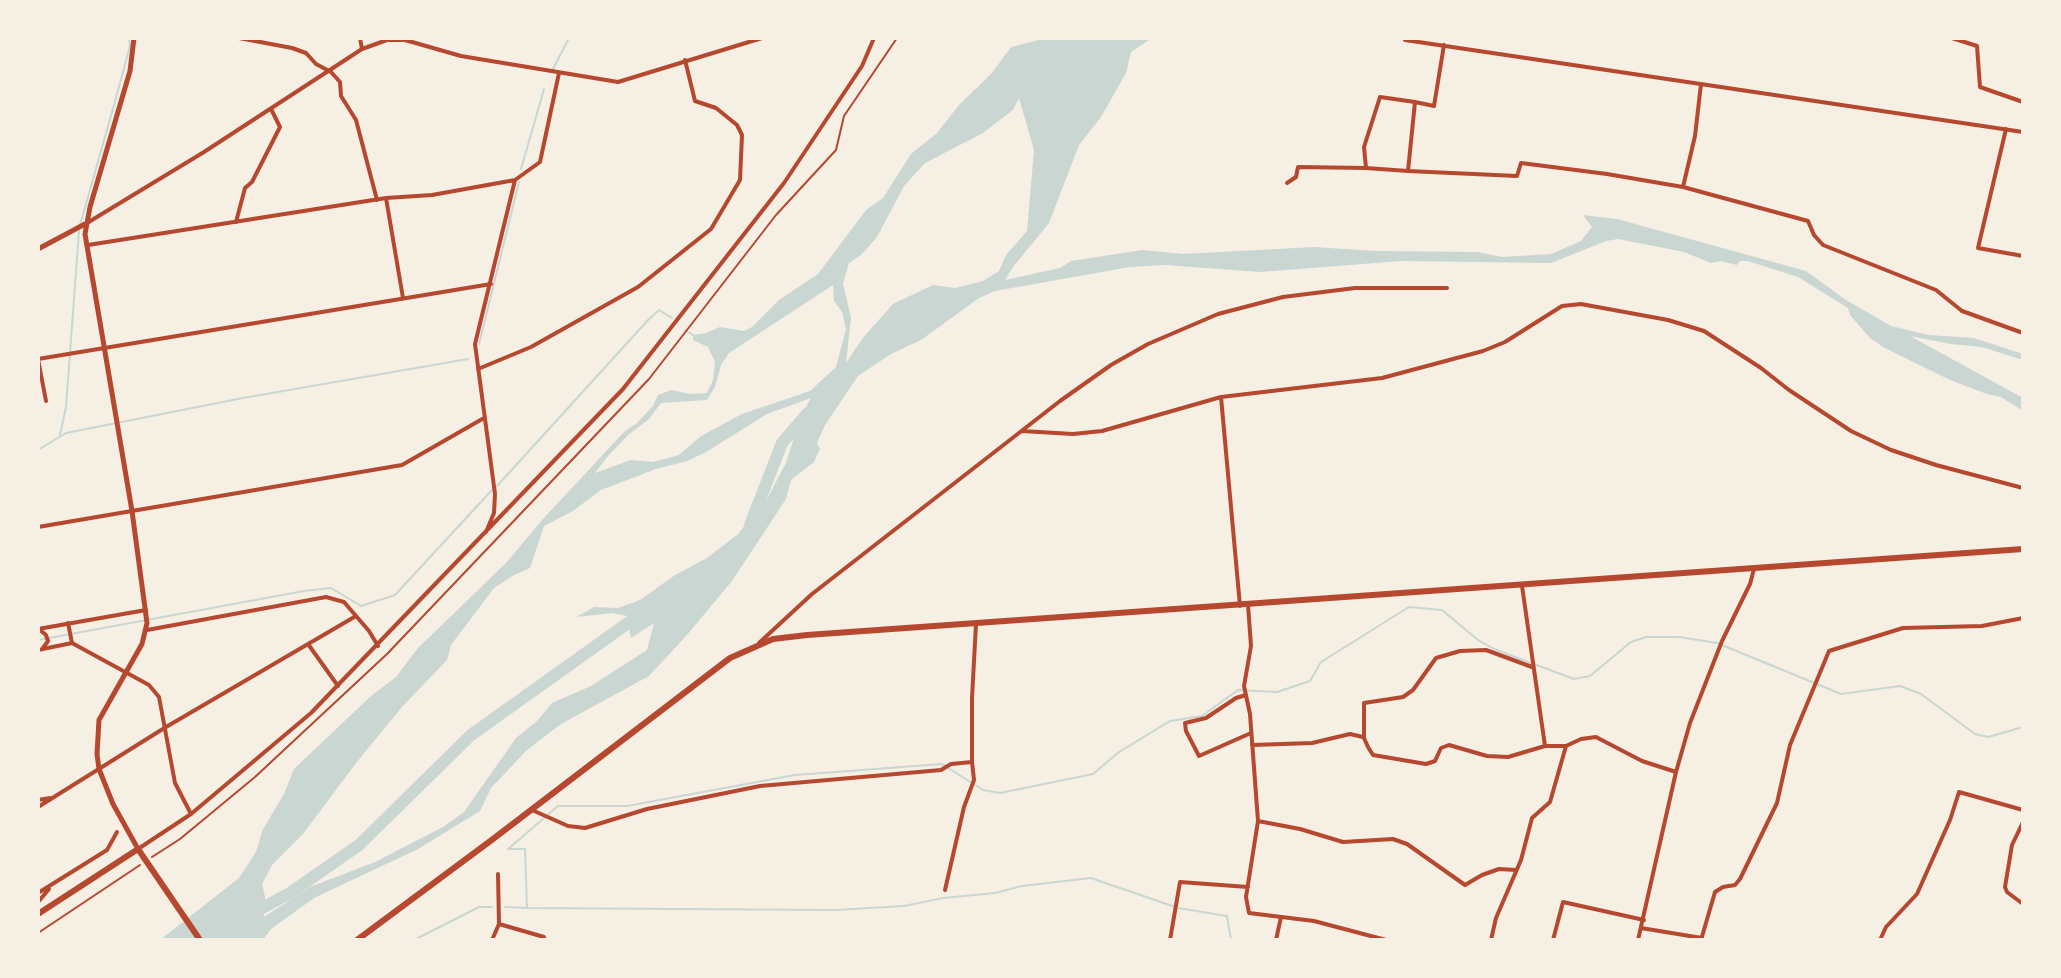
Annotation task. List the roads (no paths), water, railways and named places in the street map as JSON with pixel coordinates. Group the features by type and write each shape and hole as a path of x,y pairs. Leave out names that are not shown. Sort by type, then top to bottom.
{"highway":[{"path":"357,940 535,812 730,658 759,643 807,635 2023,549"},
{"path":"38,914 138,849 200,940"}],"main road":[{"path":"134,38 130,71 85,224 132,511 147,627 142,644 99,720 99,769 113,804 138,849"},
{"path":"38,249 85,224"}],"street":[{"path":"239,38 306,53 340,82 341,96 356,120 377,200"},
{"path":"360,38 362,49"},
{"path":"85,224 331,72 362,49 387,40 405,40 461,56 618,82 762,38"},
{"path":"138,849 191,814 287,735 378,646 623,389 692,304 810,146 862,66 874,38"},
{"path":"1952,38 1977,46 1980,87 2023,102"},
{"path":"1405,40 2023,132"},
{"path":"1366,168 1364,147 1380,97 1434,106 1444,45"},
{"path":"478,369 531,347 638,287 711,229 740,180 742,135 737,125 716,108 695,101 685,60"},
{"path":"87,245 515,180 540,162 559,73"},
{"path":"1683,187 1695,136 1701,84"},
{"path":"1408,171 1415,102"},
{"path":"236,223 245,188 252,182 280,127 271,109"},
{"path":"2006,129 1978,248 2023,256"},
{"path":"1287,183 1296,177 1298,167 1517,176 1521,163 1683,187 1808,221 1823,245 1936,290 1962,311 2023,333"},
{"path":"485,534 494,513 495,494 475,344 515,180"},
{"path":"386,198 403,298"},
{"path":"46,401 38,359 491,284"},
{"path":"759,643 812,594 1022,431 1111,365 1172,332 1254,303 1315,292 1382,287 1447,288"},
{"path":"1022,431 1073,434 1102,431 1221,397 1382,378 1505,342 1562,306 1581,304 1668,320 1704,331 1851,431 1921,460 2023,488"},
{"path":"1221,397 1251,646 1244,686 1258,821 1246,897 1249,913 1314,921 1386,940"},
{"path":"38,527 402,465 484,418"},
{"path":"1638,940 1690,723 1754,569"},
{"path":"1522,586 1545,746"},
{"path":"147,627 326,597 344,602 378,646"},
{"path":"38,630 146,612"},
{"path":"38,807 166,727 356,616"},
{"path":"1641,928 1701,939 1715,892 1735,885 1740,879 1777,803 1790,745 1829,651 1903,628 1982,626 2023,618"},
{"path":"945,890 964,807 974,780 972,698 976,624"},
{"path":"69,626 71,640"},
{"path":"38,630 46,635 48,641 39,650"},
{"path":"39,650 71,640 149,685 159,697 175,783 191,814"},
{"path":"308,644 338,686"},
{"path":"1532,666 1486,650 1460,651 1436,658 1413,690 1403,697 1364,703 1364,738 1373,755 1426,764 1435,761 1441,748 1449,745 1497,758 1520,755 1545,746 1566,746 1596,737 1642,761 1676,772"},
{"path":"1246,695 1206,718 1185,723 1186,731 1199,756 1251,733"},
{"path":"1252,745 1312,743 1350,734 1364,738"},
{"path":"1491,940 1532,818 1550,802 1566,746"},
{"path":"535,812 568,826 585,828 647,809 760,786 941,770 951,764 972,762"},
{"path":"1880,940 1886,927 1917,894 1959,792 2023,810"},
{"path":"38,800 53,798"},
{"path":"1258,821 1343,842 1393,839 1407,844 1465,885 1499,869 1516,870"},
{"path":"2023,822 2012,845 2005,887 2023,904"},
{"path":"38,893 107,850 117,832"},
{"path":"492,940 499,924 498,874"},
{"path":"1170,940 1180,882 1248,887"},
{"path":"38,902 50,887"},
{"path":"1553,940 1563,902 1644,920"},
{"path":"1276,940 1281,917"},
{"path":"499,924 544,937"}],"waterway":[{"path":"80,225 130,46 129,38"},
{"path":"553,69 569,38"},
{"path":"521,169 544,89"},
{"path":"479,344 519,182"},
{"path":"60,435 66,407 79,231"},
{"path":"497,486 649,319 659,310 672,318"},
{"path":"685,330 693,335"},
{"path":"38,450 66,433 468,359"},
{"path":"750,525 782,443 807,414"},
{"path":"38,640 304,591 331,588 361,606 395,595 492,490"},
{"path":"505,907 527,908 525,849 508,849 558,806 627,806 795,775 942,764 983,790 1000,793 1093,774 1119,752 1170,721 1202,716 1238,690 1277,692 1310,681 1321,662 1409,607 1442,610 1478,640 1494,649 1574,679 1590,676 1631,642 1646,637 1679,637 1717,643 1841,694 1900,686 1921,694 1975,734 1988,737 2023,727"},
{"path":"253,913 290,893 359,845 471,735 642,613"},
{"path":"527,908 835,910 904,906 1091,878 1178,908 1227,916 1231,940"},
{"path":"414,940 479,907 492,907"}]}
